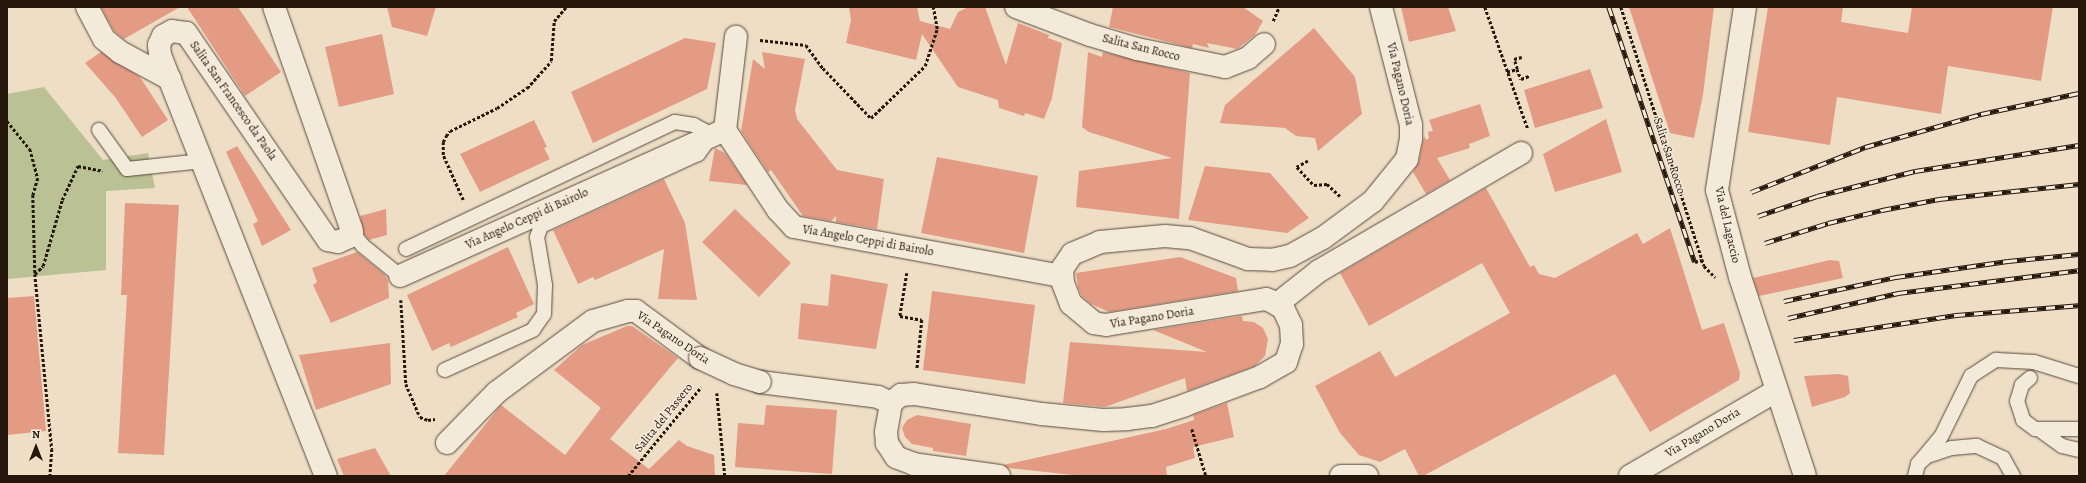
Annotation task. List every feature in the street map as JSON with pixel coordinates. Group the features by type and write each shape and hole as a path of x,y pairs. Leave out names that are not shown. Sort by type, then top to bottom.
{"street":[{"path":"87,7 104,39 120,52 170,79"},
{"path":"274,7 352,232"},
{"name":"Salita San Rocco","path":"1016,7 1090,35 1137,49 1225,67 1248,58 1264,44"},
{"name":"Via Pagano Doria","path":"1277,304 1266,299 1106,325 1094,323 1077,311 1066,293 1061,276 1066,262 1084,248 1100,242 1165,236 1190,238 1248,259 1272,260 1290,256 1323,238 1356,214 1390,183 1407,159 1410,139 1411,125 1381,7"},
{"name":"Via del Lagaccio","path":"1745,7 1717,190 1740,276 1778,398 1805,476"},
{"name":"Salita San Francesco da Paola","path":"326,476 170,79 159,45 163,36 172,31 186,33 328,240 338,242 352,232"},
{"path":"719,132 736,37"},
{"name":"Via Angelo Ceppi di Bairolo","path":"400,276 719,132 778,210 794,227 1061,276"},
{"path":"999,476 914,464 896,457 887,443 886,432 891,403 901,395 914,394 1103,420 1152,416 1260,377 1286,362 1292,344 1291,325 1283,308 1277,304 1319,271 1521,153"},
{"name":"Via Pagano Doria","path":"447,443 497,392 593,322 628,311 636,311 700,358 734,374 760,382 878,397 891,403"},
{"name":"Via Pagano Doria","path":"1630,476 1778,398"},
{"path":"1341,476 1367,476"}],"lane":[{"name":"Via Angelo Ceppi di Bairolo","path":"406,249 675,122 694,124 719,132"},
{"path":"98,130 127,169 203,161"},
{"path":"445,370 533,330 544,314 545,285 537,237 541,226 698,154 719,132"},
{"name":"Via Angelo Ceppi di Bairolo","path":"352,232 362,245 400,276"},
{"path":"1916,470 1941,437 1971,376 1996,360 2034,362 2079,376"},
{"path":"2030,378 2022,385 2017,408 2023,420 2029,426 2040,430 2062,446 2079,450"},
{"path":"2058,429 2079,423"},
{"path":"2040,430 2079,429"},
{"path":"1916,470 1927,456 1952,448 1977,446 2003,458 2013,476"}],"path":[{"path":"472,218 443,155 443,142 450,131 488,114 527,88 551,61 554,21 566,7"},
{"path":"736,37 806,45 823,68 871,118 925,66 937,28 933,7"},
{"path":"1484,7 1532,140 1530,149 1521,153"},
{"name":"Salita San Rocco","path":"1621,7 1702,260 1709,274 1715,277 1724,280 1740,276"},
{"path":"1522,57 1514,59 1517,70 1521,79 1529,76"},
{"path":"1508,72 1517,70"},
{"path":"7,121 30,149 38,178 33,196 35,274 52,449 50,476"},
{"path":"1308,161 1297,167 1314,185 1327,184 1356,214"},
{"path":"35,274 43,266 62,200 78,166 101,171 127,169"},
{"path":"1695,262 1702,260"},
{"path":"908,264 900,316 922,320 917,369"},
{"name":"Salita del Passero","path":"628,476 704,383"},
{"path":"716,386 725,476"},
{"path":"1185,405 1206,476"}],"green space":[{"path":"44,87 103,160 148,153 155,188 106,191 106,270 7,279 7,94"}],"building":[{"path":"101,7 180,7 124,39 114,31"},
{"path":"187,7 238,7 281,72 245,96"},
{"path":"387,7 436,7 427,36 392,27"},
{"path":"849,7 917,7 920,21 950,29 958,12 968,7 985,7 1006,65 1018,23 1049,35 1048,38 1062,43 1052,98 1044,119 1025,113 1024,116 999,108 998,100 958,87 922,34 916,60 846,43 851,20"},
{"path":"1113,7 1243,7 1263,21 1255,35 1237,49 1207,43 1209,48 1193,44 1192,48 1109,27"},
{"path":"1401,7 1448,7 1456,31 1409,42"},
{"path":"1629,7 1714,7 1703,95 1694,138 1670,133"},
{"path":"1768,7 1843,7 1841,22 1908,33 1912,7 2053,7 2041,81 1948,66 1941,114 1837,97 1830,145 1748,132"},
{"path":"1314,28 1355,77 1362,114 1318,151 1315,138 1296,136 1285,128 1220,123 1225,105"},
{"path":"382,34 394,94 339,107 325,47"},
{"path":"685,38 716,43 707,89 593,143 571,92"},
{"path":"101,52 140,77 168,120 142,137 115,97 85,63"},
{"path":"762,52 805,59 795,110 797,119 837,170 884,179 877,229 836,222 836,216 831,221 803,216 771,170 768,172 741,131 753,59 765,69"},
{"path":"1088,52 1102,57 1103,52 1190,73 1179,219 1076,207 1079,171 1172,158 1089,132 1082,127"},
{"path":"1590,69 1603,108 1535,128 1524,90"},
{"path":"1480,104 1490,136 1469,144 1470,148 1437,158 1450,180 1426,194 1413,172 1419,161 1424,136 1426,140 1429,138 1428,132 1433,131 1429,120"},
{"path":"1606,119 1622,172 1555,192 1543,154"},
{"path":"534,120 547,147 544,148 550,159 480,192 460,154"},
{"path":"237,146 291,230 262,246 253,224 258,221 226,152"},
{"path":"715,148 725,153 747,185 709,181"},
{"path":"937,157 1038,176 1024,253 921,233"},
{"path":"1205,166 1270,173 1309,218 1287,233 1188,220"},
{"path":"664,179 685,223 697,300 658,299 664,249 595,280 593,277 578,284 553,230"},
{"path":"1486,188 1530,267 1534,265 1539,274 1555,278 1637,233 1643,244 1670,228 1702,330 1724,323 1740,373 1739,380 1650,432 1615,374 1423,476 1419,476 1405,449 1380,462 1359,455 1340,433 1315,386 1380,351 1395,377 1510,313 1482,263 1369,326 1340,273"},
{"path":"125,203 179,205 164,455 118,453 127,295 121,295"},
{"path":"386,209 387,235 369,240 364,234 360,216"},
{"path":"735,209 791,263 759,297 702,242"},
{"path":"508,247 534,304 516,313 518,317 451,347 449,343 432,351 407,295"},
{"path":"357,252 384,274 388,280 389,298 331,323 313,285 317,282 312,268"},
{"path":"1180,257 1236,278 1238,291 1109,312 1091,304 1082,296 1078,287 1076,273"},
{"path":"1830,260 1839,261 1843,278 1759,296 1753,278"},
{"path":"831,274 888,284 876,349 798,339 801,303 828,306"},
{"path":"932,291 1035,305 1025,384 923,370"},
{"path":"34,296 46,431 7,435 7,298"},
{"path":"1242,316 1243,321 1254,322 1263,328 1268,339 1265,356 1255,366 1187,391 1185,378 1105,407 1063,403 1070,342 1207,352 1153,330"},
{"path":"627,326 632,326 678,358 610,439 649,469 679,440 687,446 714,455 715,476 444,476 501,405 565,455 601,408 554,370 582,345"},
{"path":"390,343 391,384 316,410 299,355"},
{"path":"1839,374 1848,376 1850,393 1845,397 1812,407 1804,376"},
{"path":"1227,403 1234,437 1193,447 1195,458 1166,467 1167,476 1082,476 1008,468 1003,465 1166,429 1194,420 1193,415"},
{"path":"766,405 837,410 832,474 735,467 738,423 764,425"},
{"path":"917,415 971,424 966,456 933,451 933,448 912,444 905,437 902,428 907,420"},
{"path":"375,448 391,476 344,476 337,459"}],"railway":[{"path":"1609,7 1695,262"},
{"path":"1751,192 1865,147 1981,114 2079,93"},
{"path":"1758,216 1817,196 1915,171 2079,145"},
{"path":"1765,243 1828,223 1882,210 1939,199 2079,184"},
{"path":"1784,301 1896,277 2008,261 2079,254"},
{"path":"1788,318 1898,293 2079,270"},
{"path":"1794,340 1956,315 2079,305"}]}
